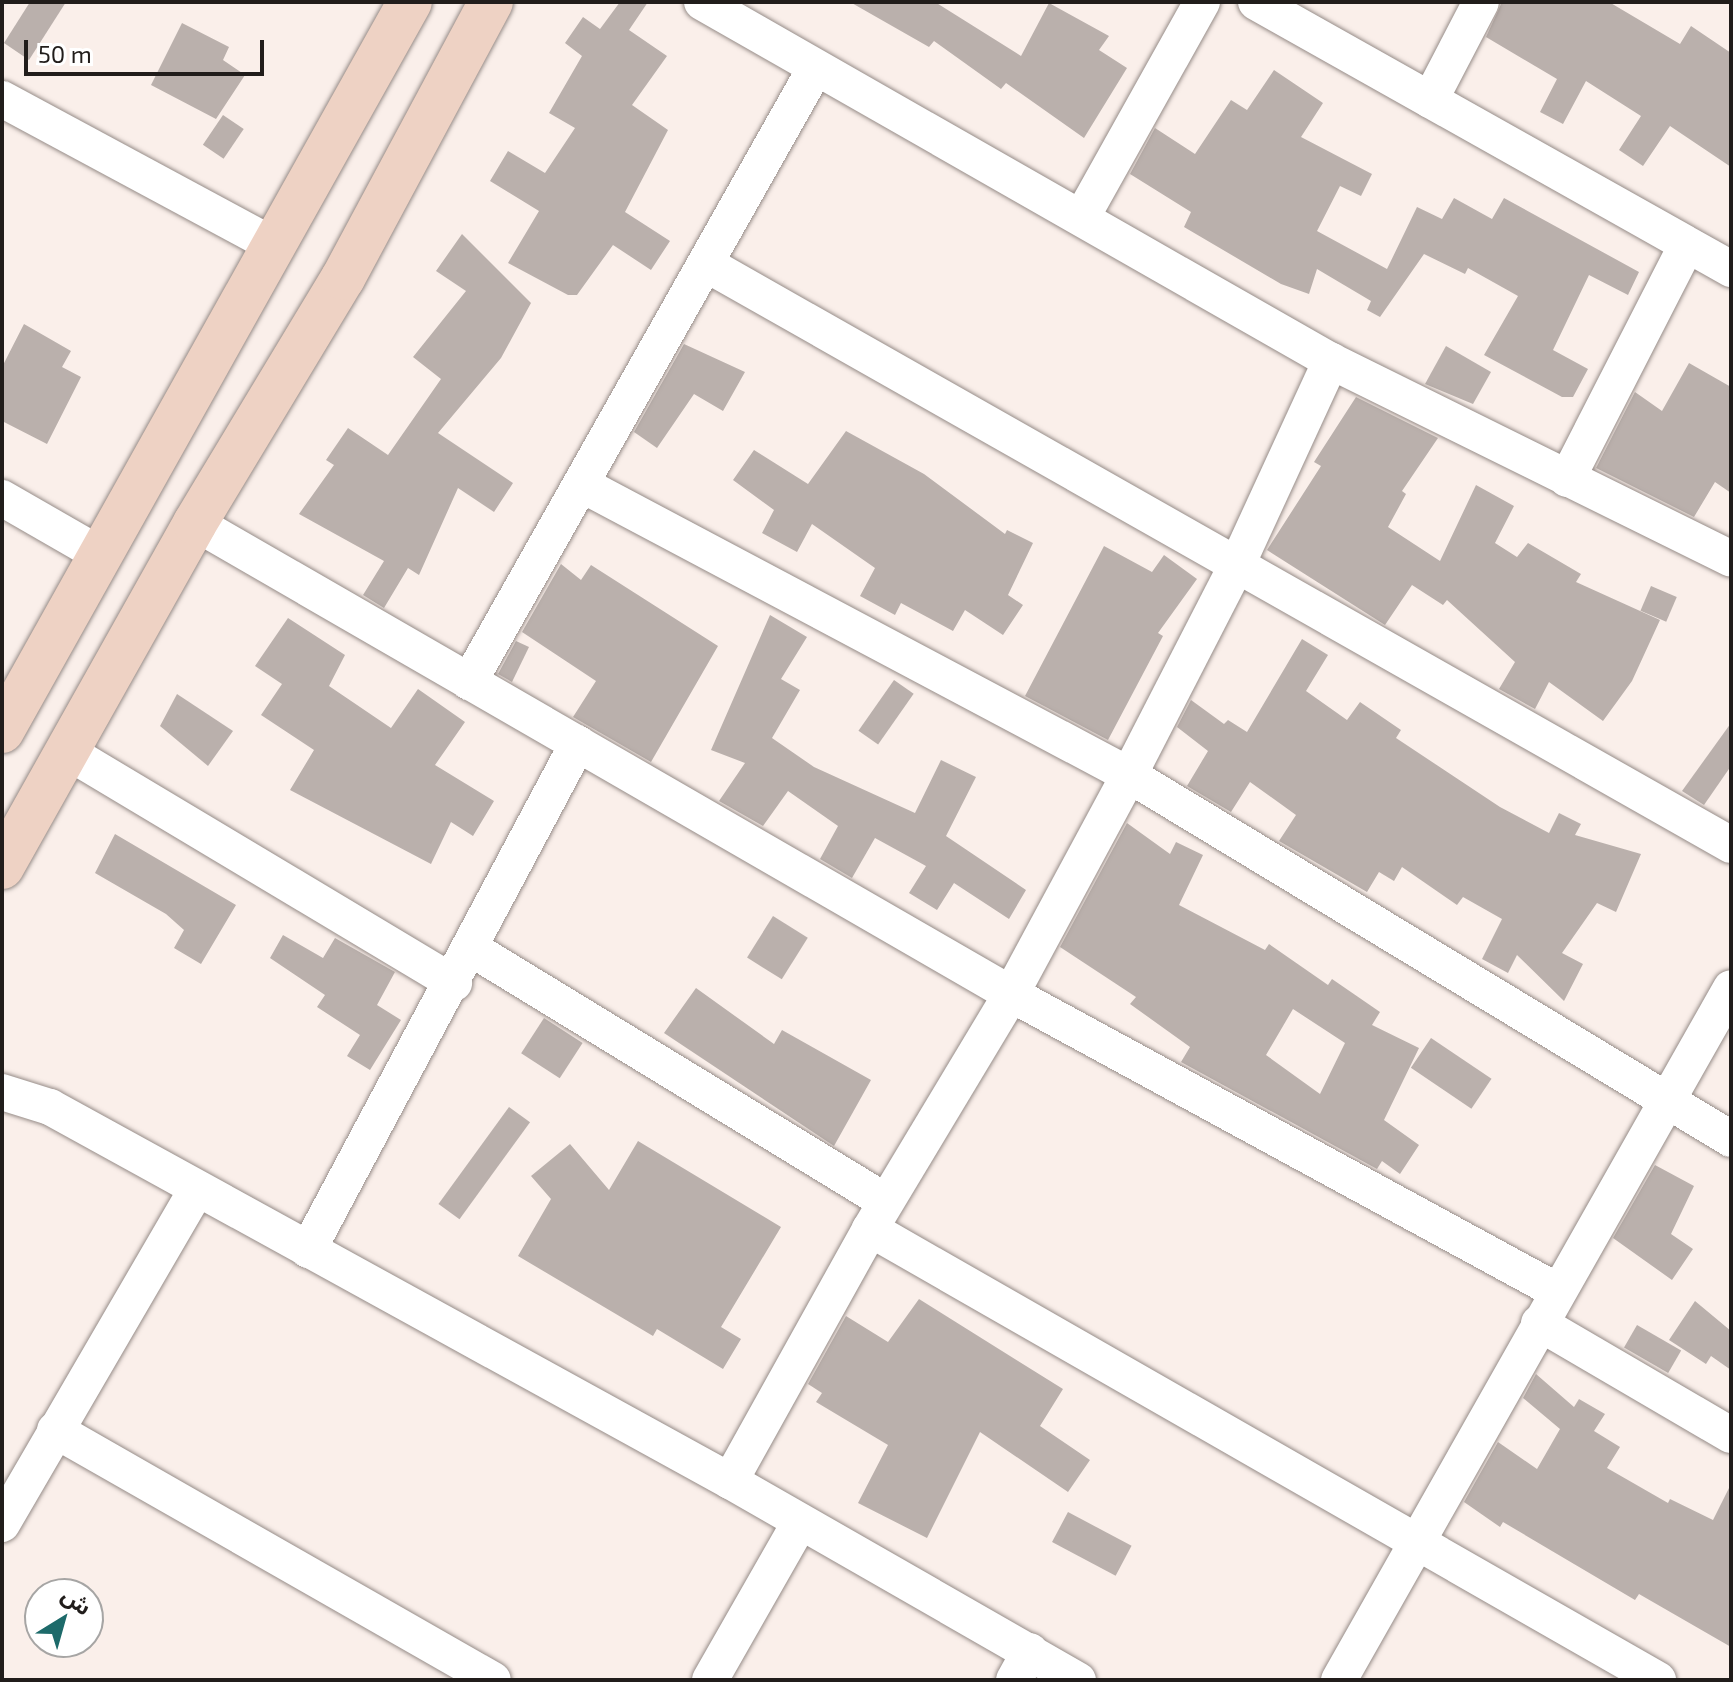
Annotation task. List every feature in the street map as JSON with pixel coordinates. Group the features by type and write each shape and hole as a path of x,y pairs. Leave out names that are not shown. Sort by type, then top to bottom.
{"main road":[{"path":"2,731 410,2"},
{"path":"2,867 195,523 343,278 491,2"}],"street":[{"path":"702,2 815,69 1083,215 1331,361 1731,559"},
{"path":"1083,215 1202,2"},
{"path":"1256,2 1685,248 1731,269"},
{"path":"1430,100 1481,2"},
{"path":"469,682 708,265 815,69"},
{"path":"2,99 275,246"},
{"path":"1567,479 1685,248"},
{"path":"708,265 1731,845"},
{"path":"730,1481 878,1216 1011,994 1129,775 1237,565 1331,361"},
{"path":"583,485 1129,775 1731,1139"},
{"path":"2,498 101,555"},
{"path":"195,523 1011,994 1557,1291"},
{"path":"308,1250 454,983 578,743"},
{"path":"68,752 454,983"},
{"path":"472,949 878,1216 1417,1540 1658,1680"},
{"path":"1339,1680 1731,988"},
{"path":"2,1092 50,1107 730,1481 800,1522 1022,1666 1078,1680"},
{"path":"2,1524 197,1189"},
{"path":"1539,1323 1731,1435"},
{"path":"55,1430 493,1680"},
{"path":"710,1680 800,1522"}],"building":[{"path":"30,2 66,2 29,60 4,43"},
{"path":"620,2 648,2 629,30 667,56 632,105 668,130 625,212 670,241 651,270 613,245 577,295 568,295 508,263 539,211 490,181 508,151 545,173 575,128 549,113 582,56 565,43 583,17 600,29"},
{"path":"850,2 935,2 1021,56 1049,3 1109,36 1099,50 1127,68 1084,138 1006,83 1001,89 934,41 929,47"},
{"path":"1502,2 1609,2 1680,44 1691,26 1731,53 1731,167 1670,126 1643,166 1619,150 1641,116 1586,81 1563,124 1540,112 1557,79 1486,37"},
{"path":"182,23 229,47 223,60 245,75 216,119 151,85"},
{"path":"1274,70 1323,103 1301,137 1372,174 1361,196 1340,186 1317,231 1387,269 1417,207 1442,219 1454,198 1492,219 1504,198 1639,272 1628,295 1589,275 1553,350 1588,369 1573,397 1562,397 1484,355 1518,296 1468,268 1465,274 1424,254 1380,317 1367,310 1371,301 1317,269 1309,294 1281,284 1184,227 1191,212 1130,174 1155,128 1195,154 1231,100 1247,110"},
{"path":"223,115 244,129 224,159 203,145"},
{"path":"462,234 531,303 501,358 438,433 513,483 494,512 458,488 419,575 408,568 384,608 363,595 384,561 299,514 334,465 326,460 348,428 388,455 441,379 413,357 466,291 436,271"},
{"path":"24,324 71,351 62,367 81,377 47,444 2,421 2,367"},
{"path":"684,344 745,372 723,411 694,394 657,448 634,432"},
{"path":"1446,346 1491,372 1473,404 1425,384"},
{"path":"1689,363 1731,387 1731,493 1715,482 1694,517 1596,468 1635,392 1662,411"},
{"path":"1356,397 1438,438 1402,491 1406,494 1388,527 1440,561 1476,485 1514,506 1495,543 1517,557 1528,543 1581,574 1576,582 1660,620 1632,681 1603,721 1549,682 1535,709 1499,689 1515,662 1447,600 1443,605 1412,585 1385,625 1267,550 1321,466 1314,462"},
{"path":"846,431 924,474 1005,534 1007,530 1033,543 1008,595 1023,605 1003,635 965,610 953,631 901,603 895,615 860,596 875,568 812,524 797,552 762,533 774,510 733,480 754,450 808,484"},
{"path":"1104,546 1152,572 1164,555 1197,579 1158,633 1163,636 1108,740 1025,696"},
{"path":"561,564 581,580 591,565 718,646 651,762 573,717 596,681 522,632"},
{"path":"1651,586 1677,597 1666,622 1640,611"},
{"path":"770,615 807,637 781,679 800,690 772,738 814,767 915,813 941,760 976,777 946,836 1026,890 1009,919 954,883 937,910 909,893 926,866 875,838 852,878 820,859 838,826 788,791 763,826 719,801 745,763 711,750"},
{"path":"288,618 345,655 329,686 391,728 418,689 465,722 435,765 494,801 473,836 451,822 431,864 290,790 314,750 261,715 282,684 255,666"},
{"path":"1302,639 1328,655 1306,691 1347,720 1360,702 1401,730 1396,738 1500,807 1549,833 1559,813 1581,824 1575,835 1641,854 1616,912 1597,903 1562,953 1583,964 1564,1001 1517,955 1508,973 1482,959 1502,919 1463,897 1457,905 1402,867 1394,881 1379,872 1367,892 1279,841 1296,815 1250,782 1231,812 1187,786 1208,751 1177,727 1191,700 1224,724 1228,720 1247,732"},
{"path":"516,641 529,647 512,682 498,674"},
{"path":"894,680 914,694 878,745 858,731"},
{"path":"177,694 233,731 208,766 160,726"},
{"path":"1731,723 1731,766 1704,805 1682,791"},
{"path":"1127,823 1170,854 1176,842 1203,855 1179,905 1265,950 1269,944 1328,985 1332,979 1380,1012 1372,1025 1419,1048 1384,1120 1419,1145 1400,1174 1382,1161 1377,1169 1181,1062 1190,1047 1130,1004 1136,997 1060,947","holes":["1293,1009 1345,1043 1320,1094 1266,1055"]},
{"path":"115,834 236,905 201,964 174,948 184,930 166,914 95,873"},
{"path":"773,916 808,938 782,979 747,958"},
{"path":"283,935 323,958 335,938 395,972 377,1005 401,1020 370,1070 347,1056 360,1035 317,1007 325,995 270,958"},
{"path":"696,988 774,1044 782,1030 871,1080 834,1146 664,1033"},
{"path":"544,1018 583,1043 560,1078 521,1053"},
{"path":"1431,1038 1492,1079 1471,1109 1411,1068"},
{"path":"509,1107 530,1122 460,1219 438,1204"},
{"path":"638,1141 781,1227 721,1327 741,1339 723,1369 657,1329 653,1336 518,1256 551,1199 531,1176 570,1144 609,1190"},
{"path":"1655,1165 1694,1186 1671,1234 1693,1249 1672,1280 1613,1238"},
{"path":"919,1299 1063,1389 1040,1426 1090,1460 1068,1492 980,1432 927,1538 858,1503 888,1445 816,1402 822,1393 808,1384 846,1316 888,1342"},
{"path":"1695,1301 1731,1331 1731,1370 1711,1356 1706,1364 1669,1340"},
{"path":"1637,1325 1681,1350 1668,1373 1624,1348"},
{"path":"1536,1374 1574,1407 1579,1399 1605,1414 1594,1431 1620,1447 1607,1468 1668,1503 1670,1499 1713,1520 1731,1484 1731,1647 1639,1594 1635,1600 1503,1522 1500,1527 1464,1502 1498,1442 1537,1469 1560,1429 1523,1398"},
{"path":"1068,1512 1132,1546 1116,1576 1052,1542"}]}
